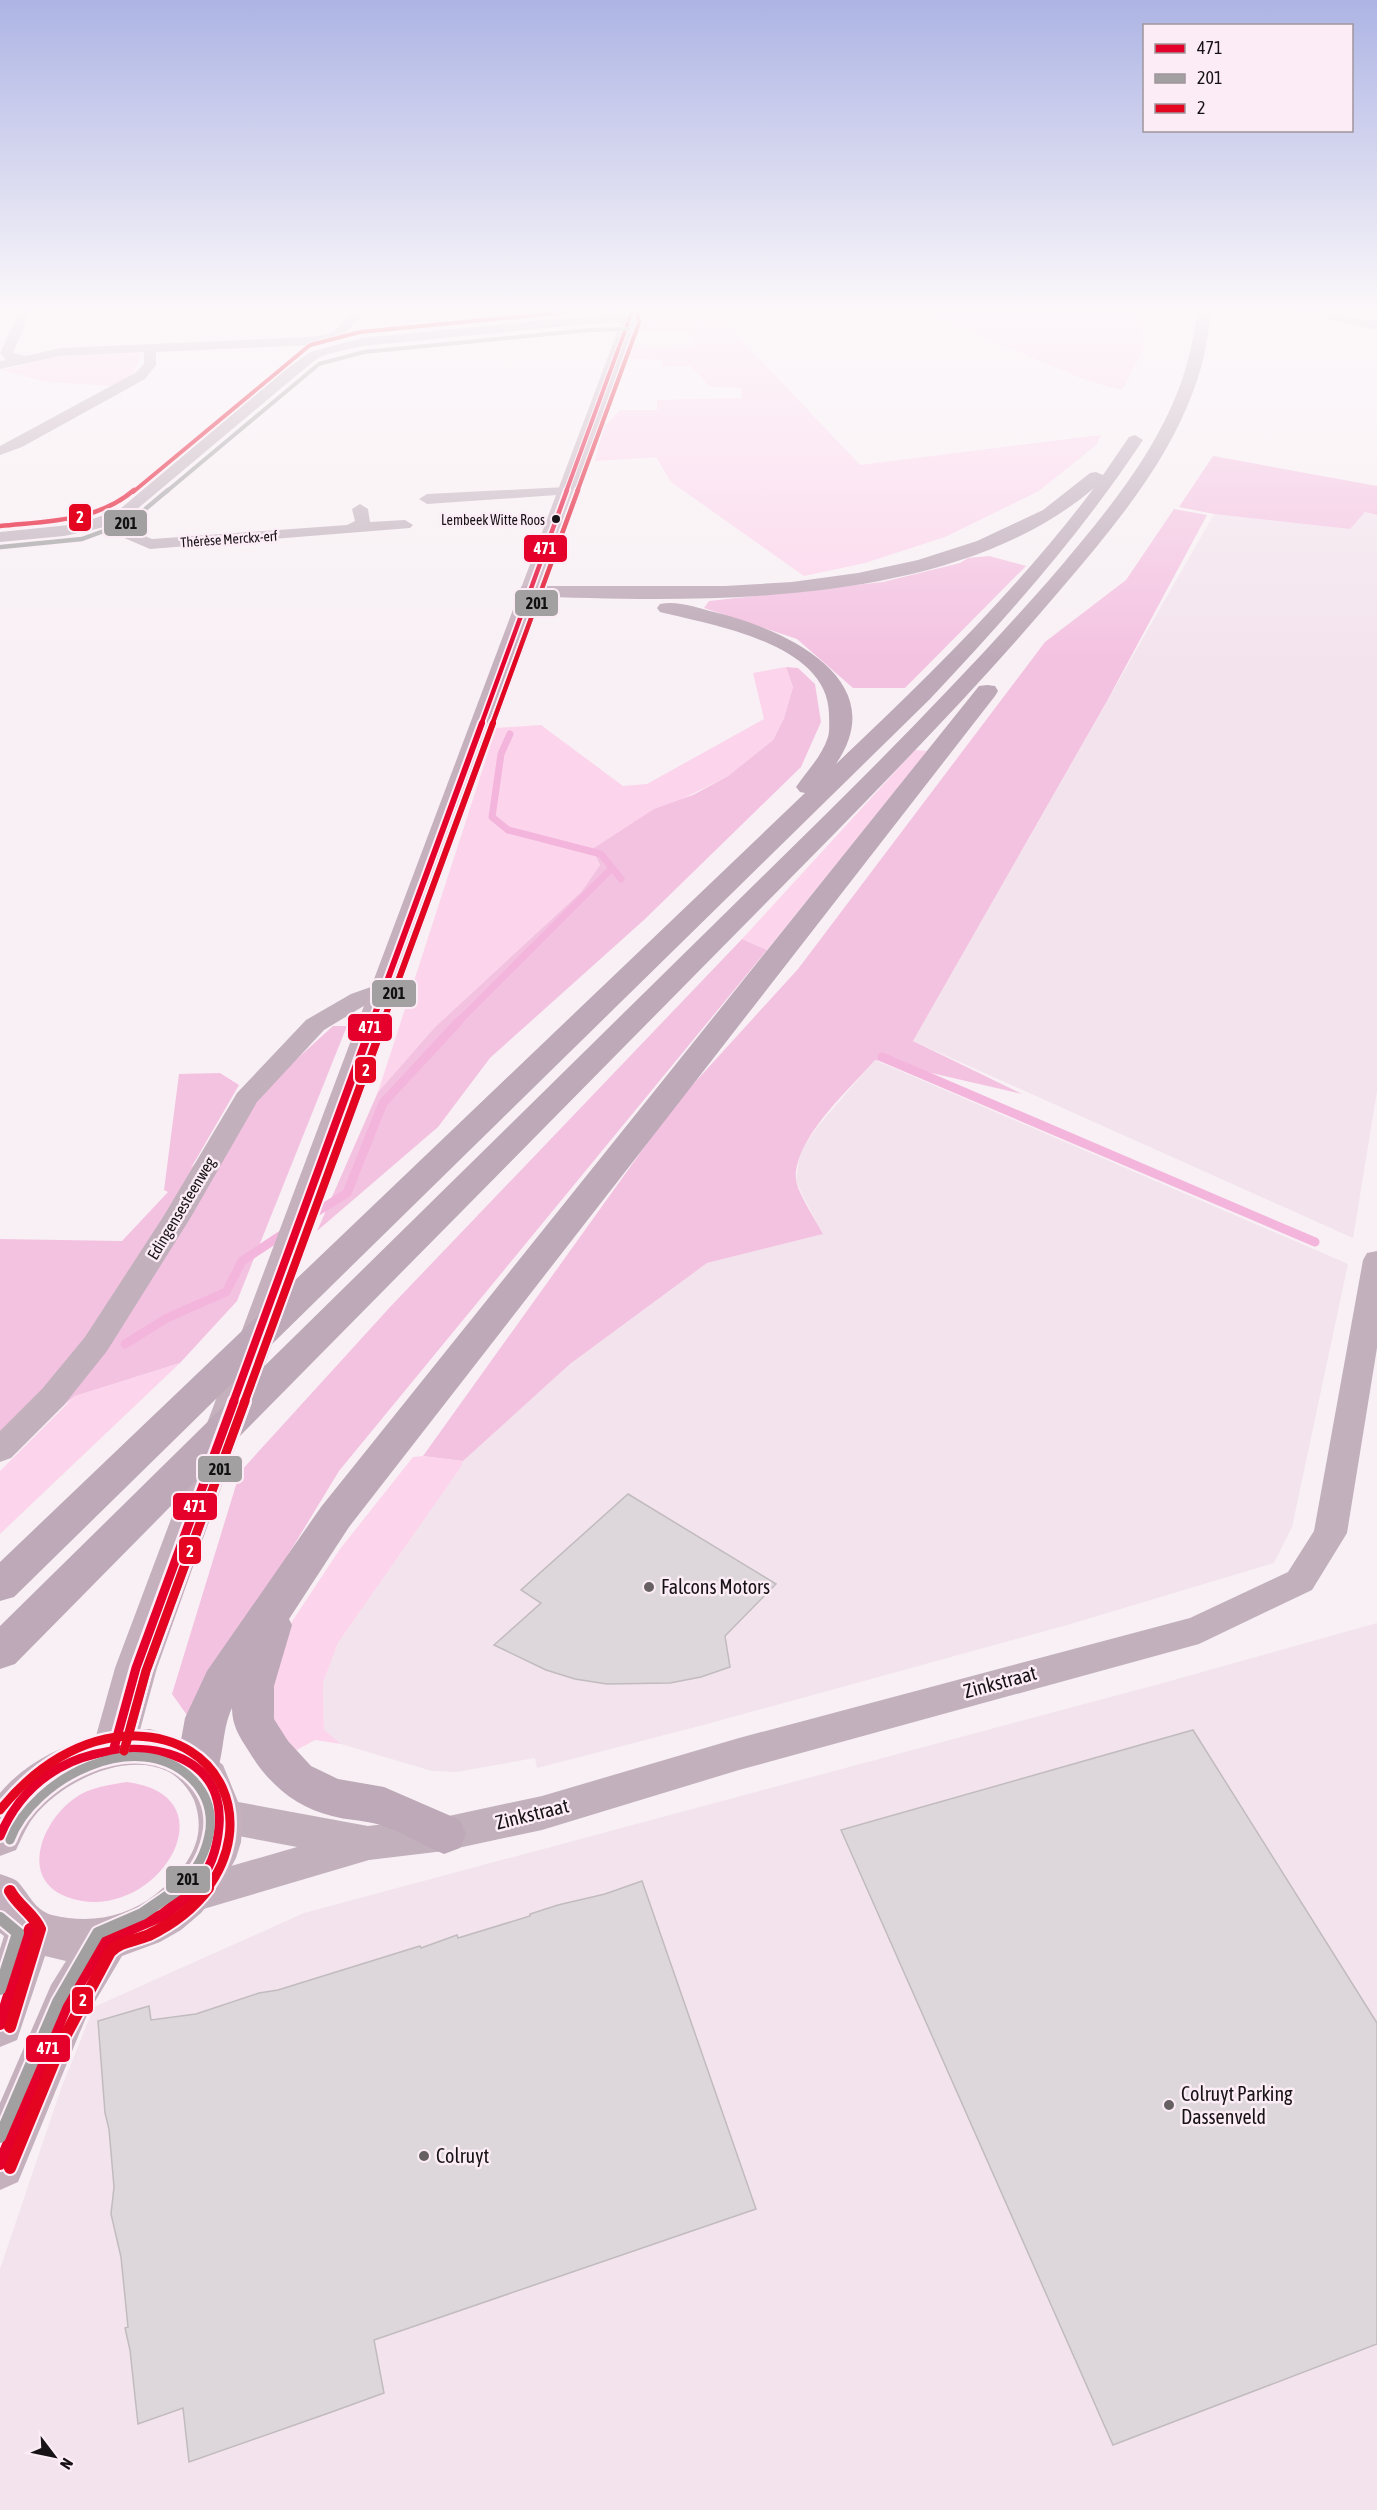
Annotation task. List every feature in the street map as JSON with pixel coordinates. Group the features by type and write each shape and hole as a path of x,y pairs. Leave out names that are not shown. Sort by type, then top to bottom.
{"highway":[{"path":"0,1586 922,694 1056,548 1121,463 1144,426"},
{"path":"0,1652 952,700 1013,633 1113,514 1169,426"},
{"path":"527,597 731,592 805,585 898,569 947,556 1012,533 1044,517 1096,477 1121,463"},
{"path":"527,597 624,603 696,613 757,631 784,643 811,660 829,681 840,704 840,732 827,761 807,789 795,817"},
{"path":"198,1768 206,1718 228,1671 281,1599 343,1507 1018,651 1013,633"},
{"path":"281,1599 253,1686 253,1721 273,1754 296,1779 331,1797 384,1806 444,1834"}],"main road":[{"path":"114,1748 136,1668 590,426"},
{"path":"0,1836 3,1825 22,1797 49,1774 80,1757 114,1748 155,1749 174,1754 198,1768 214,1789 222,1816 218,1846 207,1871 190,1895 165,1915 137,1930 107,1940 66,1941 30,1929 7,1910 0,1895"},
{"path":"0,2024 30,1929"},
{"path":"0,2164 68,2001 107,1940"}],"street":[{"path":"0,451 51,426"},
{"path":"0,537 67,532 103,523 125,512 230,426"},
{"path":"427,499 566,491"},
{"path":"359,527 363,521 360,509"},
{"name":"Thérèse Merckx-erf","path":"103,523 150,544 405,525"},
{"name":"Edingensesteenweg","path":"0,1450 53,1397 96,1344 177,1217 246,1098 315,1025 359,999 382,990"},
{"name":"Zinkstraat","path":"190,1895 369,1843 444,1834 542,1813 739,1754 1199,1630 1300,1581 1330,1533 1377,1260"},
{"name":"Zinkstraat","path":"222,1816 369,1843"}],"shaded area":[{"path":"823,426 860,465 1101,435 1096,445 1039,491 945,537 865,563 804,576 671,482 656,457 595,461 604,427"},
{"path":"1213,456 1377,486 1377,515 1365,512 1350,529 1214,514 1179,507"},
{"path":"1174,509 1207,515 1107,701 913,1041 1022,1094 875,1060 838,1100 813,1132 797,1164 797,1185 823,1234 707,1263 570,1364 463,1461 423,1456 676,1103 798,969 1045,642 1126,580"},
{"path":"1365,512 1377,515 1377,1091 1353,1238 913,1041 1214,514 1350,529"},
{"path":"989,556 1026,566 905,688 853,688 797,639 704,608 709,601 883,582 960,563 968,558"},
{"path":"786,667 793,687 784,718 773,740 728,776 623,829 592,849 600,865 581,892 435,1027 378,1092 496,728 541,725 623,786 647,784 764,719 753,673"},
{"path":"786,667 798,668 815,684 821,722 801,767 645,919 490,1058 438,1127 317,1231 378,1092 435,1027 581,892 600,865 592,849 654,809 693,795 728,776 773,740 784,718 793,687"},
{"path":"915,750 928,751 767,950 742,939"},
{"path":"742,939 767,950 339,1471 189,1718 172,1694 240,1472 391,1306"},
{"path":"333,1026 347,1026 237,1301 180,1363 75,1396 0,1458 0,1239 122,1241 168,1192 164,1190 179,1074 220,1073 239,1085 191,1168 266,1087"},
{"path":"875,1060 1348,1264 1292,1527 1274,1563 1067,1625 707,1724 537,1768 535,1758 456,1772 432,1771 341,1744 324,1731 323,1683 338,1643 463,1461 570,1364 707,1263 822,1234 796,1182 800,1151 818,1126"},
{"path":"180,1363 0,1534 0,1471 75,1396"},
{"path":"413,1457 463,1461 338,1643 323,1683 324,1730 341,1744 315,1740 293,1752 281,1735 273,1717 268,1695 291,1623 340,1549"},
{"path":"1377,1623 1377,2510 0,2510 0,2269 62,2086 94,2007 304,1913 1163,1683"},
{"path":"127,1782 160,1792 176,1810 179,1833 171,1857 153,1878 129,1894 99,1902 67,1897 52,1888 43,1877 40,1863 45,1834 53,1820 63,1808 81,1794 100,1787"}],"building":[{"name":"Falcons Motors","path":"628,1494 776,1584 725,1636 730,1667 701,1677 670,1683 607,1684 575,1679 546,1670 494,1645 541,1603 521,1590"},
{"name":"Colruyt Parking Dassenveld","path":"1193,1730 1377,2023 1377,2344 1113,2445 841,1830"},
{"name":"Colruyt","path":"642,1881 756,2209 374,2340 384,2393 189,2462 183,2408 138,2424 130,2350 125,2328 128,2327 121,2257 111,2214 114,2187 109,2129 105,2113 98,2021 149,2006 151,2020 196,2014 259,1993 278,1990 420,1946 421,1948 457,1935 458,1938 558,1905 605,1894"}],"waterway":[{"path":"510,734 501,754 492,817 508,830 601,854 621,879"},
{"path":"459,1021 611,869"},
{"path":"310,1216 347,1193 383,1103 459,1021"},
{"path":"882,1057 1315,1242"},
{"path":"125,1344 167,1318 226,1292 242,1261 286,1232"}],"transit line":[{"name":"2","path":"0,526 78,518 119,503 211,426"},
{"name":"201","path":"1,547 82,539 131,521 244,426"},
{"name":"471","path":"114,1748 136,1668 590,426"},
{"name":"201","path":"124,1751 146,1671 601,426"},
{"name":"2","path":"124,1751 146,1671 601,426"},
{"name":"2","path":"0,1810 19,1787 44,1767 72,1751 104,1740 135,1736 166,1740 193,1752 216,1774 220,1781 227,1795 231,1819 230,1835 221,1867 202,1895 178,1918 148,1935 117,1946 108,1955 73,2018 10,2168"},
{"name":"471","path":"0,1836 12,1812 37,1783 59,1768 97,1753 124,1749 152,1750 177,1756 198,1768 213,1786 220,1811 218,1842 209,1868 194,1890 172,1909 145,1924 107,1939"},
{"name":"201","path":"0,2137 47,2024 94,1939 107,1927 142,1914 169,1898 180,1888 191,1876 205,1849 210,1814 199,1786 183,1770 164,1761 143,1757 120,1758 98,1763 57,1782 26,1810 18,1821 10,1840"},
{"name":"2","path":"10,1891 16,1903 37,1922 40,1929 10,2027"},
{"name":"201","path":"0,1918 18,1933 0,1989"},
{"name":"471","path":"0,2024 30,1929"},
{"name":"471","path":"0,2164 68,2001 107,1939"}],"place":[{"name":"Lembeek Witte Roos","path":"556,519"},
{"name":"Falcons Motors","path":"649,1587"},
{"name":"Colruyt Parking Dassenveld","path":"1169,2105"},
{"name":"Colruyt","path":"424,2156"}]}
